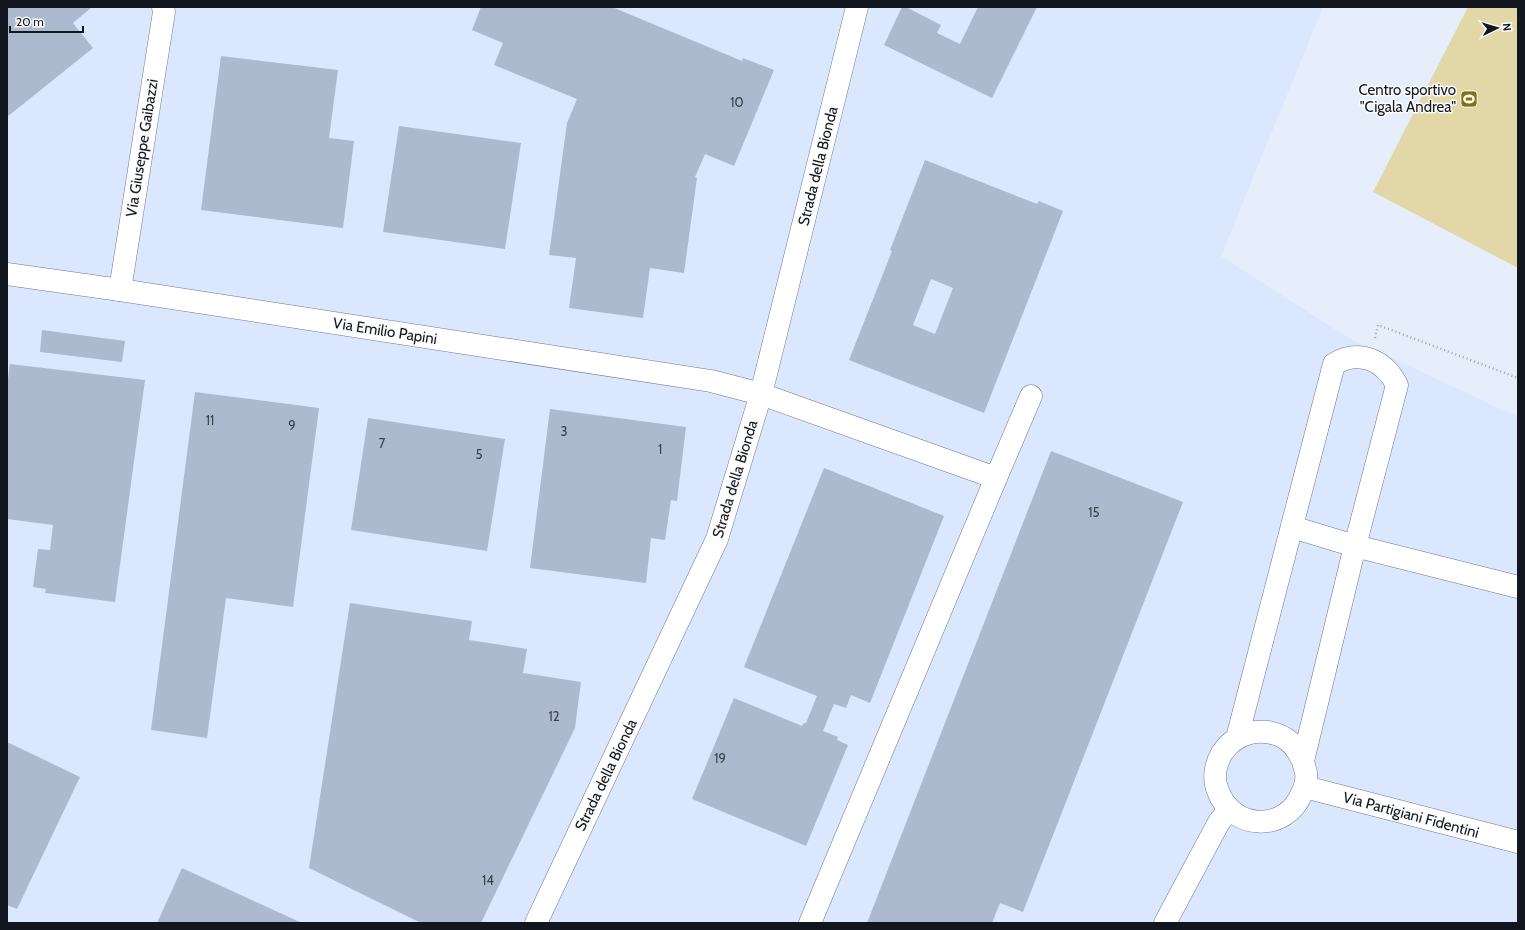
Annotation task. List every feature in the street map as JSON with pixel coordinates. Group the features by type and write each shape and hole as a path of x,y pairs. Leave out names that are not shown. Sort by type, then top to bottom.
{"street":[{"name":"Via Giuseppe Gaibazzi","path":"120,290 164,12 163,7"},
{"name":"Strada della Bionda","path":"536,923 717,539 761,394 857,7"},
{"name":"Via Emilio Papini","path":"7,274 703,380 761,394 996,478"},
{"path":"1237,738 1334,364 1344,358 1354,357 1371,360 1385,367 1396,385 1303,761"},
{"path":"810,923 1031,396"},
{"path":"1292,527 1355,546 1518,587"},
{"path":"1262,731 1275,734 1287,740 1297,749 1303,761 1306,773 1305,787 1300,799 1291,810 1280,818 1267,822 1253,822 1240,818 1230,810 1221,799 1216,786 1215,772 1219,758 1226,747 1237,738 1249,733 1262,731"},
{"name":"Via Partigiani Fidentini","path":"1305,787 1518,842"},
{"path":"1165,923 1219,822 1230,810"}],"path":[{"path":"1371,360 1378,325 1518,378"}],"shaded area":[{"path":"7,7 1323,7 1221,256 1347,337 1518,417 1518,923 7,923"},
{"name":"Centro sportivo \"Cigala Andrea\"","path":"1468,7 1518,7 1518,268 1373,192"}],"building":[{"path":"7,7 92,7 73,23 93,48 7,117"},
{"path":"481,7 612,7 742,61 743,58 774,70 734,166 705,154 695,177 697,178 684,273 650,268 643,318 569,308 576,258 549,255 567,123 577,99 494,65 503,43 472,30"},
{"path":"902,7 906,7 941,25 937,33 960,44 978,7 1037,7 992,98 884,45"},
{"path":"221,56 338,70 329,138 354,141 343,228 201,210"},
{"path":"399,126 521,143 505,249 383,232"},
{"path":"925,160 1037,204 1039,201 1063,211 984,413 849,360 892,251 890,250","holes":["931,279 953,288 935,334 913,325"]},
{"path":"42,330 125,341 122,362 40,352"},
{"path":"10,364 145,380 115,602 45,593 46,589 33,587 38,549 50,550 53,525 7,519 7,386"},
{"path":"195,392 319,408 293,607 226,598 207,738 151,730"},
{"path":"550,409 686,427 677,501 671,500 665,540 651,538 646,583 530,568"},
{"path":"368,418 505,439 487,551 351,530"},
{"path":"1051,451 1183,502 1023,912 1000,903 992,923 867,923"},
{"path":"824,468 944,516 870,703 851,695 846,708 834,704 823,731 838,737 837,740 848,745 806,846 692,799 734,698 802,726 806,723 817,696 744,667"},
{"path":"350,603 472,621 469,640 527,649 523,673 581,682 575,728 481,923 421,923 309,868"},
{"path":"7,742 80,777 17,909 7,905"},
{"path":"182,868 302,923 157,923"}],"place":[{"name":"Centro sportivo \"Cigala Andrea\"","path":"1469,99"}]}
